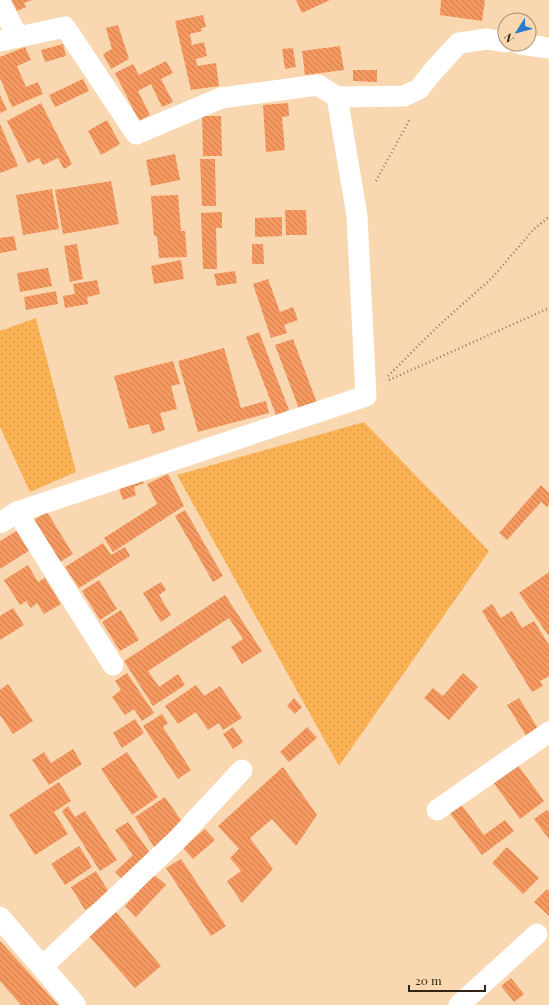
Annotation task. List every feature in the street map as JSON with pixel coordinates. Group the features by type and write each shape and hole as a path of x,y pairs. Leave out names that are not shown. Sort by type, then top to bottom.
{"street":[{"path":"0,3 9,39 65,27 136,134 221,98 318,86 337,97 404,96 420,90 434,70 459,43 487,39 497,41"},
{"path":"537,43 549,31"},
{"path":"113,665 8,517 366,396 357,216 337,97"},
{"path":"437,810 549,732"},
{"path":"42,967 177,840 242,770"},
{"path":"0,918 75,1005"},
{"path":"459,1005 537,934"}],"path":[{"path":"375,183 411,117 404,96"},
{"path":"549,217 534,229 491,279 436,327 382,382 549,308"}],"shaded area":[{"path":"36,318 76,472 30,492 0,427 0,331"},
{"path":"364,422 489,551 339,766 177,475"}],"building":[{"path":"12,0 32,0 24,3 26,7 17,11"},
{"path":"296,0 330,0 302,13"},
{"path":"441,0 485,0 482,21 440,15"},
{"path":"203,15 206,27 201,28 202,31 190,34 192,45 204,42 207,56 196,59 197,66 216,63 219,86 191,90 175,21"},
{"path":"118,25 129,59 111,69 103,54 112,49 106,28"},
{"path":"63,44 66,56 45,62 41,50"},
{"path":"340,46 344,70 305,75 302,51"},
{"path":"25,47 31,60 17,66 26,87 38,82 43,94 12,107 0,78 0,57"},
{"path":"293,48 296,67 285,69 282,49"},
{"path":"166,61 173,73 161,79 173,102 162,107 151,84 138,91 150,115 139,121 115,73 133,64 139,75"},
{"path":"353,70 377,70 377,82 353,81"},
{"path":"83,79 89,91 55,107 49,95"},
{"path":"0,95 7,110 0,113"},
{"path":"41,103 72,164 64,169 58,158 43,165 39,158 28,163 7,121"},
{"path":"288,103 289,116 282,117 285,150 266,152 263,105"},
{"path":"202,116 221,116 222,156 203,156"},
{"path":"107,120 120,144 101,155 88,131"},
{"path":"0,124 18,166 0,173"},
{"path":"175,154 180,180 151,186 146,160"},
{"path":"200,159 215,159 216,206 202,206"},
{"path":"111,181 119,224 63,234 55,190"},
{"path":"52,189 59,229 23,235 16,195"},
{"path":"178,195 181,231 185,231 187,257 159,258 157,236 154,236 151,196"},
{"path":"285,210 306,210 307,235 286,235"},
{"path":"222,212 222,228 216,228 217,269 203,269 201,213"},
{"path":"282,217 282,236 255,237 255,218"},
{"path":"14,236 17,250 0,253 0,238"},
{"path":"77,244 83,279 70,282 64,246"},
{"path":"252,244 263,244 264,264 252,264"},
{"path":"181,260 184,279 154,284 151,266"},
{"path":"48,268 52,286 20,292 17,273"},
{"path":"235,271 237,283 217,286 214,274"},
{"path":"268,279 280,312 293,307 298,320 284,325 287,333 271,338 253,284"},
{"path":"97,280 100,294 87,297 88,304 65,308 63,296 75,294 73,284"},
{"path":"56,291 58,304 26,310 24,297"},
{"path":"259,332 289,410 276,415 246,337"},
{"path":"293,339 317,403 299,409 275,345"},
{"path":"224,348 241,408 266,401 269,413 198,432 178,361"},
{"path":"173,361 180,384 171,386 177,409 160,413 165,430 152,434 149,424 129,429 114,376"},
{"path":"141,474 144,483 134,487 136,495 123,500 117,483"},
{"path":"168,474 184,506 113,552 104,538 157,504 147,484"},
{"path":"541,485 549,493 549,504 547,507 541,502 507,540 499,533"},
{"path":"185,510 223,576 213,582 175,516"},
{"path":"47,512 73,554 60,562 34,520"},
{"path":"18,530 30,550 0,569 0,541"},
{"path":"103,543 111,555 125,547 130,556 79,588 65,567"},
{"path":"28,565 38,582 45,578 61,604 44,614 37,603 31,608 26,601 20,605 4,580"},
{"path":"549,572 549,634 548,635 519,593"},
{"path":"99,580 117,609 100,620 82,591"},
{"path":"161,582 166,590 159,595 171,615 161,622 143,593"},
{"path":"225,595 262,651 242,664 231,647 243,639 229,618 148,671 159,687 178,674 185,685 153,706 124,661"},
{"path":"492,604 501,618 512,611 522,628 534,621 549,645 549,676 540,681 543,686 532,692 482,611"},
{"path":"13,608 24,625 0,640 0,616"},
{"path":"121,610 139,640 120,651 102,622"},
{"path":"127,673 154,713 142,721 134,709 125,715 112,697 121,690 115,681"},
{"path":"463,673 478,687 449,720 424,698 433,688 443,696"},
{"path":"8,684 33,721 13,734 0,715 0,690"},
{"path":"196,685 204,696 220,686 242,718 223,730 219,723 208,730 196,712 178,724 165,706"},
{"path":"294,698 302,707 295,714 287,706"},
{"path":"519,698 539,730 527,737 507,705"},
{"path":"162,714 168,723 163,727 191,770 178,779 143,726"},
{"path":"135,719 144,733 122,748 113,733"},
{"path":"233,727 243,742 233,749 223,734"},
{"path":"307,727 317,738 289,762 280,752"},
{"path":"73,749 82,764 49,785 32,760 44,752 51,763"},
{"path":"127,752 158,797 132,815 101,769"},
{"path":"517,764 544,801 520,819 493,782"},
{"path":"283,767 317,815 296,846 272,819 250,838 273,869 242,903 227,881 241,871 230,858 239,849 218,826"},
{"path":"59,782 71,801 54,812 68,834 35,855 9,815"},
{"path":"165,797 183,823 156,850 135,817"},
{"path":"460,803 484,835 505,820 514,831 482,855 449,812"},
{"path":"68,806 75,817 85,811 117,860 100,871 62,811"},
{"path":"547,810 549,813 549,839 534,819"},
{"path":"128,822 153,857 126,883 115,872 133,855 115,830"},
{"path":"205,829 215,840 193,859 183,848"},
{"path":"79,846 92,867 65,885 51,864"},
{"path":"507,847 539,878 523,894 492,863"},
{"path":"181,859 226,926 211,936 166,868"},
{"path":"96,871 110,894 85,910 71,887"},
{"path":"154,875 166,885 136,917 125,906"},
{"path":"547,889 549,891 549,916 534,902"},
{"path":"116,912 161,966 135,988 89,936"},
{"path":"0,941 58,1005 21,1005 0,981"},
{"path":"511,978 524,994 514,1002 501,986"}]}
